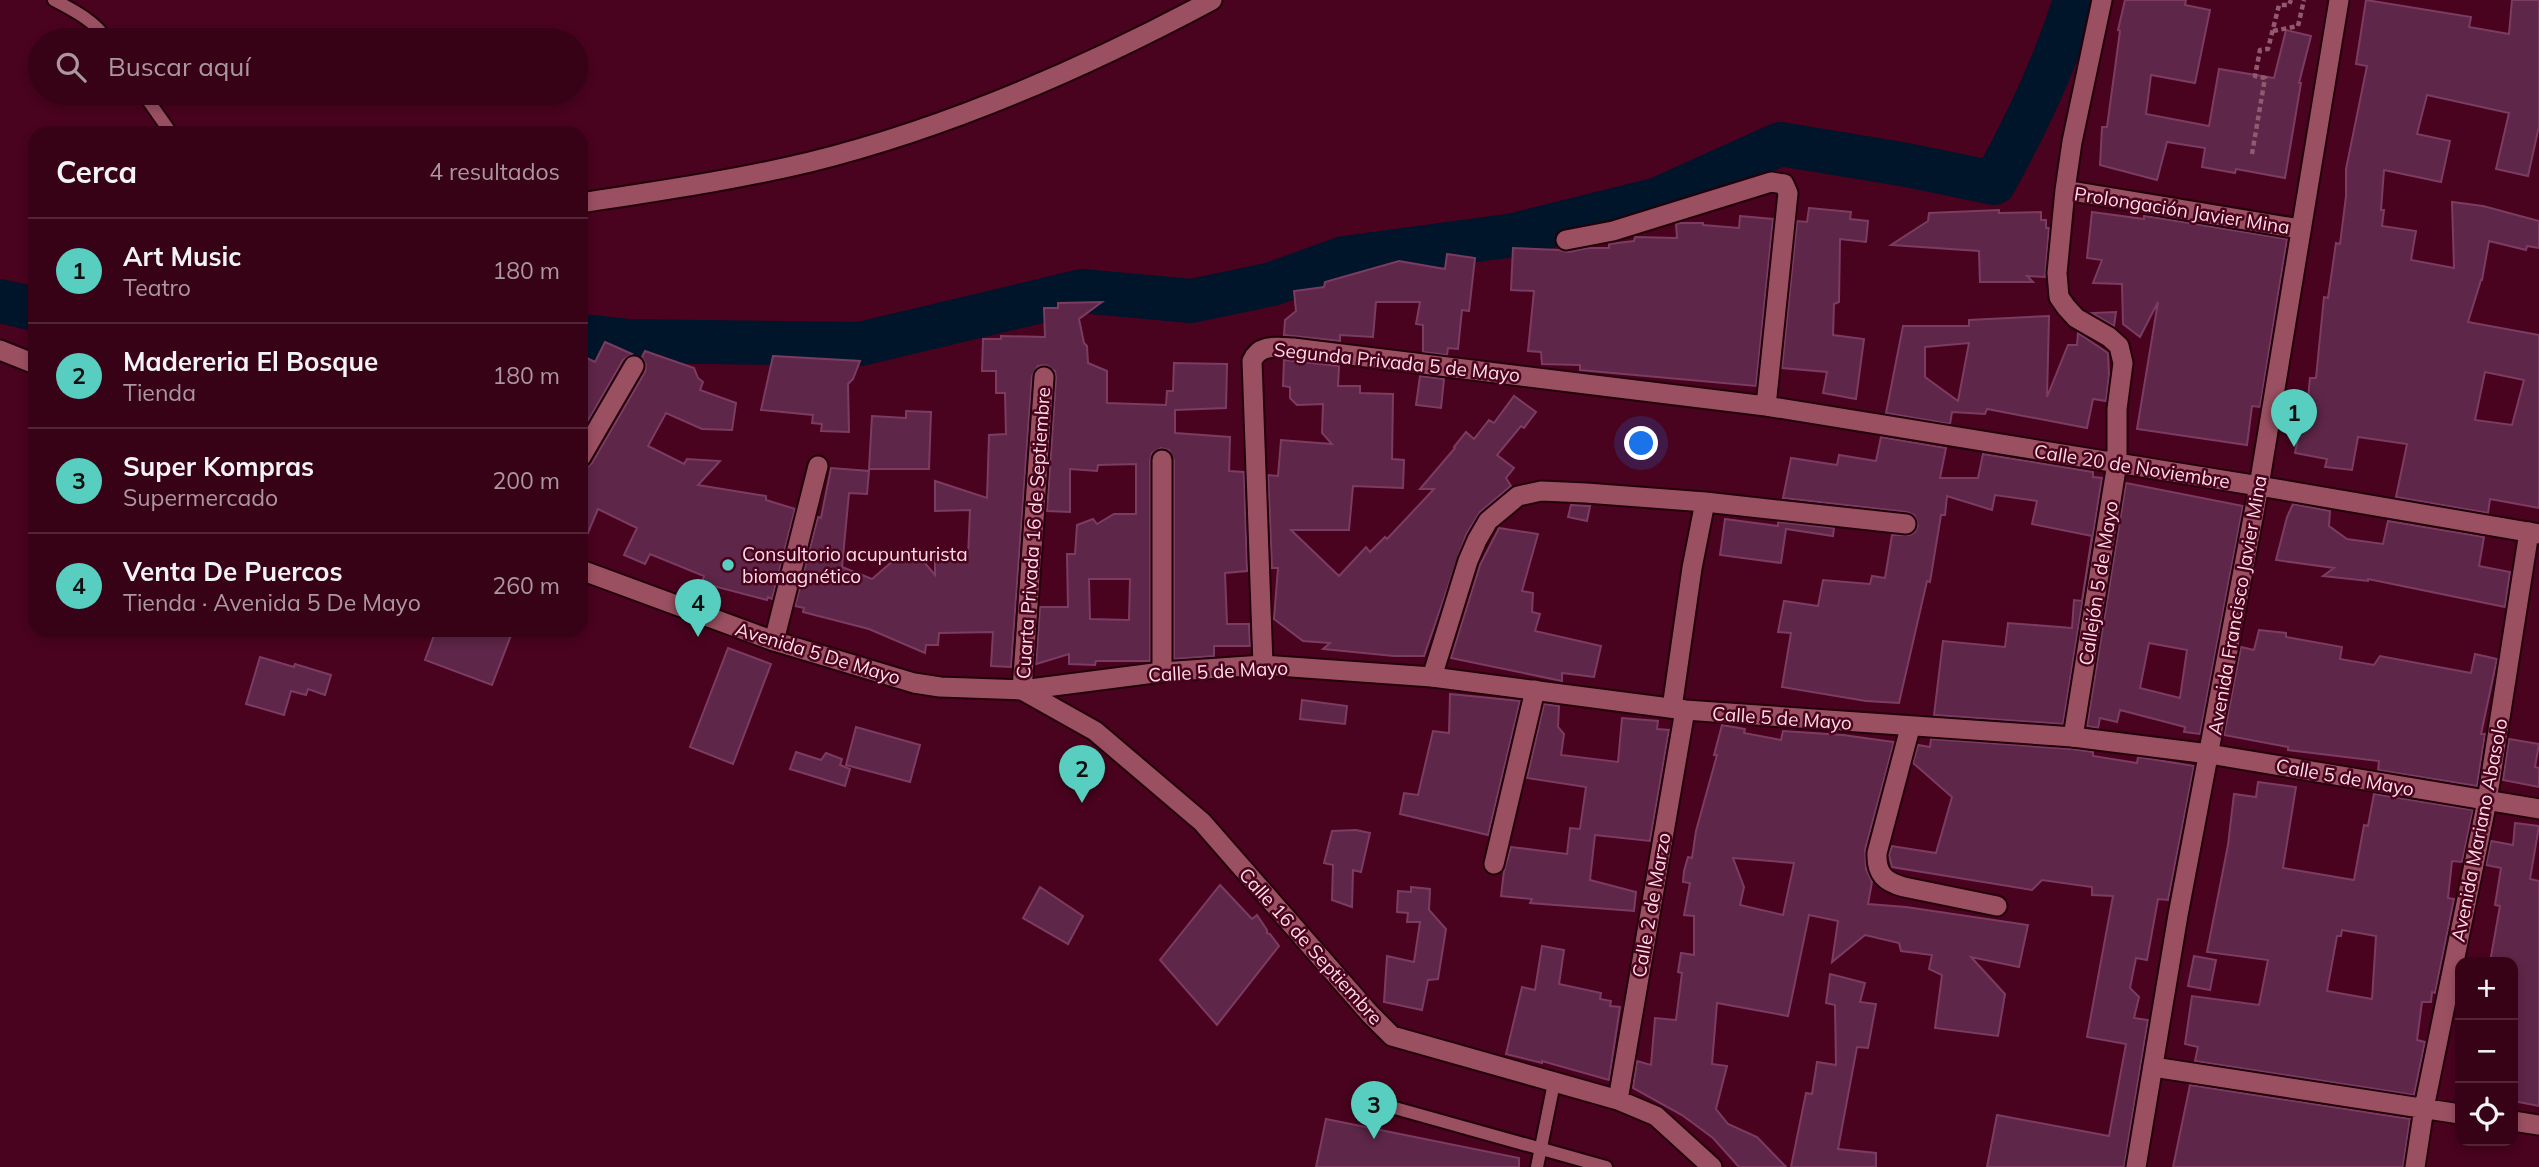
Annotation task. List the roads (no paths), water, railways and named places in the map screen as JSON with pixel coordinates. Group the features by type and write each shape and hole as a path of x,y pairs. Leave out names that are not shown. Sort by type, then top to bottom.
{"street":[{"path":"588,202 739,177 811,162 896,138 1037,87 1151,33 1212,0"},
{"name":"Callejón 5 de Mayo","path":"2073,737 2117,464 2117,409 2123,363 2119,346 2076,318 2059,297 2057,273 2064,190 2102,0"},
{"name":"Avenida Francisco Javier Mina","path":"2136,1167 2178,915 2259,486 2339,0"},
{"path":"1566,240 1613,231 1771,181 1784,184 1788,193 1766,406"},
{"name":"Prolongación Javier Mina","path":"2064,190 2300,229"},
{"name":"Segunda Privada 5 de Mayo","path":"1263,665 1252,361 1259,350 1293,348 1766,406"},
{"path":"0,350 28,360"},
{"path":"588,445 634,366"},
{"name":"Cuarta Privada 16 de Septiembre","path":"1022,690 1044,377"},
{"name":"Calle 20 de Noviembre","path":"1766,406 2534,533"},
{"path":"1161,672 1162,460"},
{"path":"774,641 818,466"},
{"path":"1432,677 1477,540 1488,521 1518,496 1541,491 1705,502 1906,524"},
{"name":"Calle 2 de Marzo","path":"1618,1100 1678,709 1692,568 1705,502"},
{"name":"Avenida Mariano Abasolo","path":"2415,1167 2424,1108 2487,801 2534,533"},
{"name":"Avenida 5 De Mayo","path":"588,573 774,641 914,683 940,687 1022,690"},
{"name":"Calle 5 de Mayo","path":"1022,690 1161,672 1263,665 1432,677 1678,709 2073,737 2210,754 2539,809"},
{"name":"Calle 16 de Septiembre","path":"1022,690 1095,731 1202,822 1392,1036 1618,1100 1656,1116 1712,1167"},
{"path":"1494,864 1535,690"},
{"path":"1910,727 1877,853 1877,865 1882,877 1892,884 1997,906"},
{"path":"2153,1067 2455,1113"},
{"path":"2518,1122 2539,1125"}],"lane":[{"path":"54,0 78,13 97,28"},
{"path":"151,105 165,126"},
{"path":"1537,1167 1553,1083"},
{"path":"1384,1105 1606,1167"}],"waterway":[{"path":"588,337 628,341 860,344 1082,291 1191,301 1272,284 1344,258 1514,235 1658,199 1780,144 1907,165 1994,183 2039,94 2059,48 2075,0"},
{"path":"0,301 28,307"}],"place":[{"name":"Art Music","path":"2294,447"},
{"name":"Consultorio acupunturista biomagnético","path":"728,565"},
{"name":"Venta De Puercos","path":"698,637"},
{"name":"Madereria El Bosque","path":"1082,803"},
{"name":"Super Kompras","path":"1374,1139"}]}
